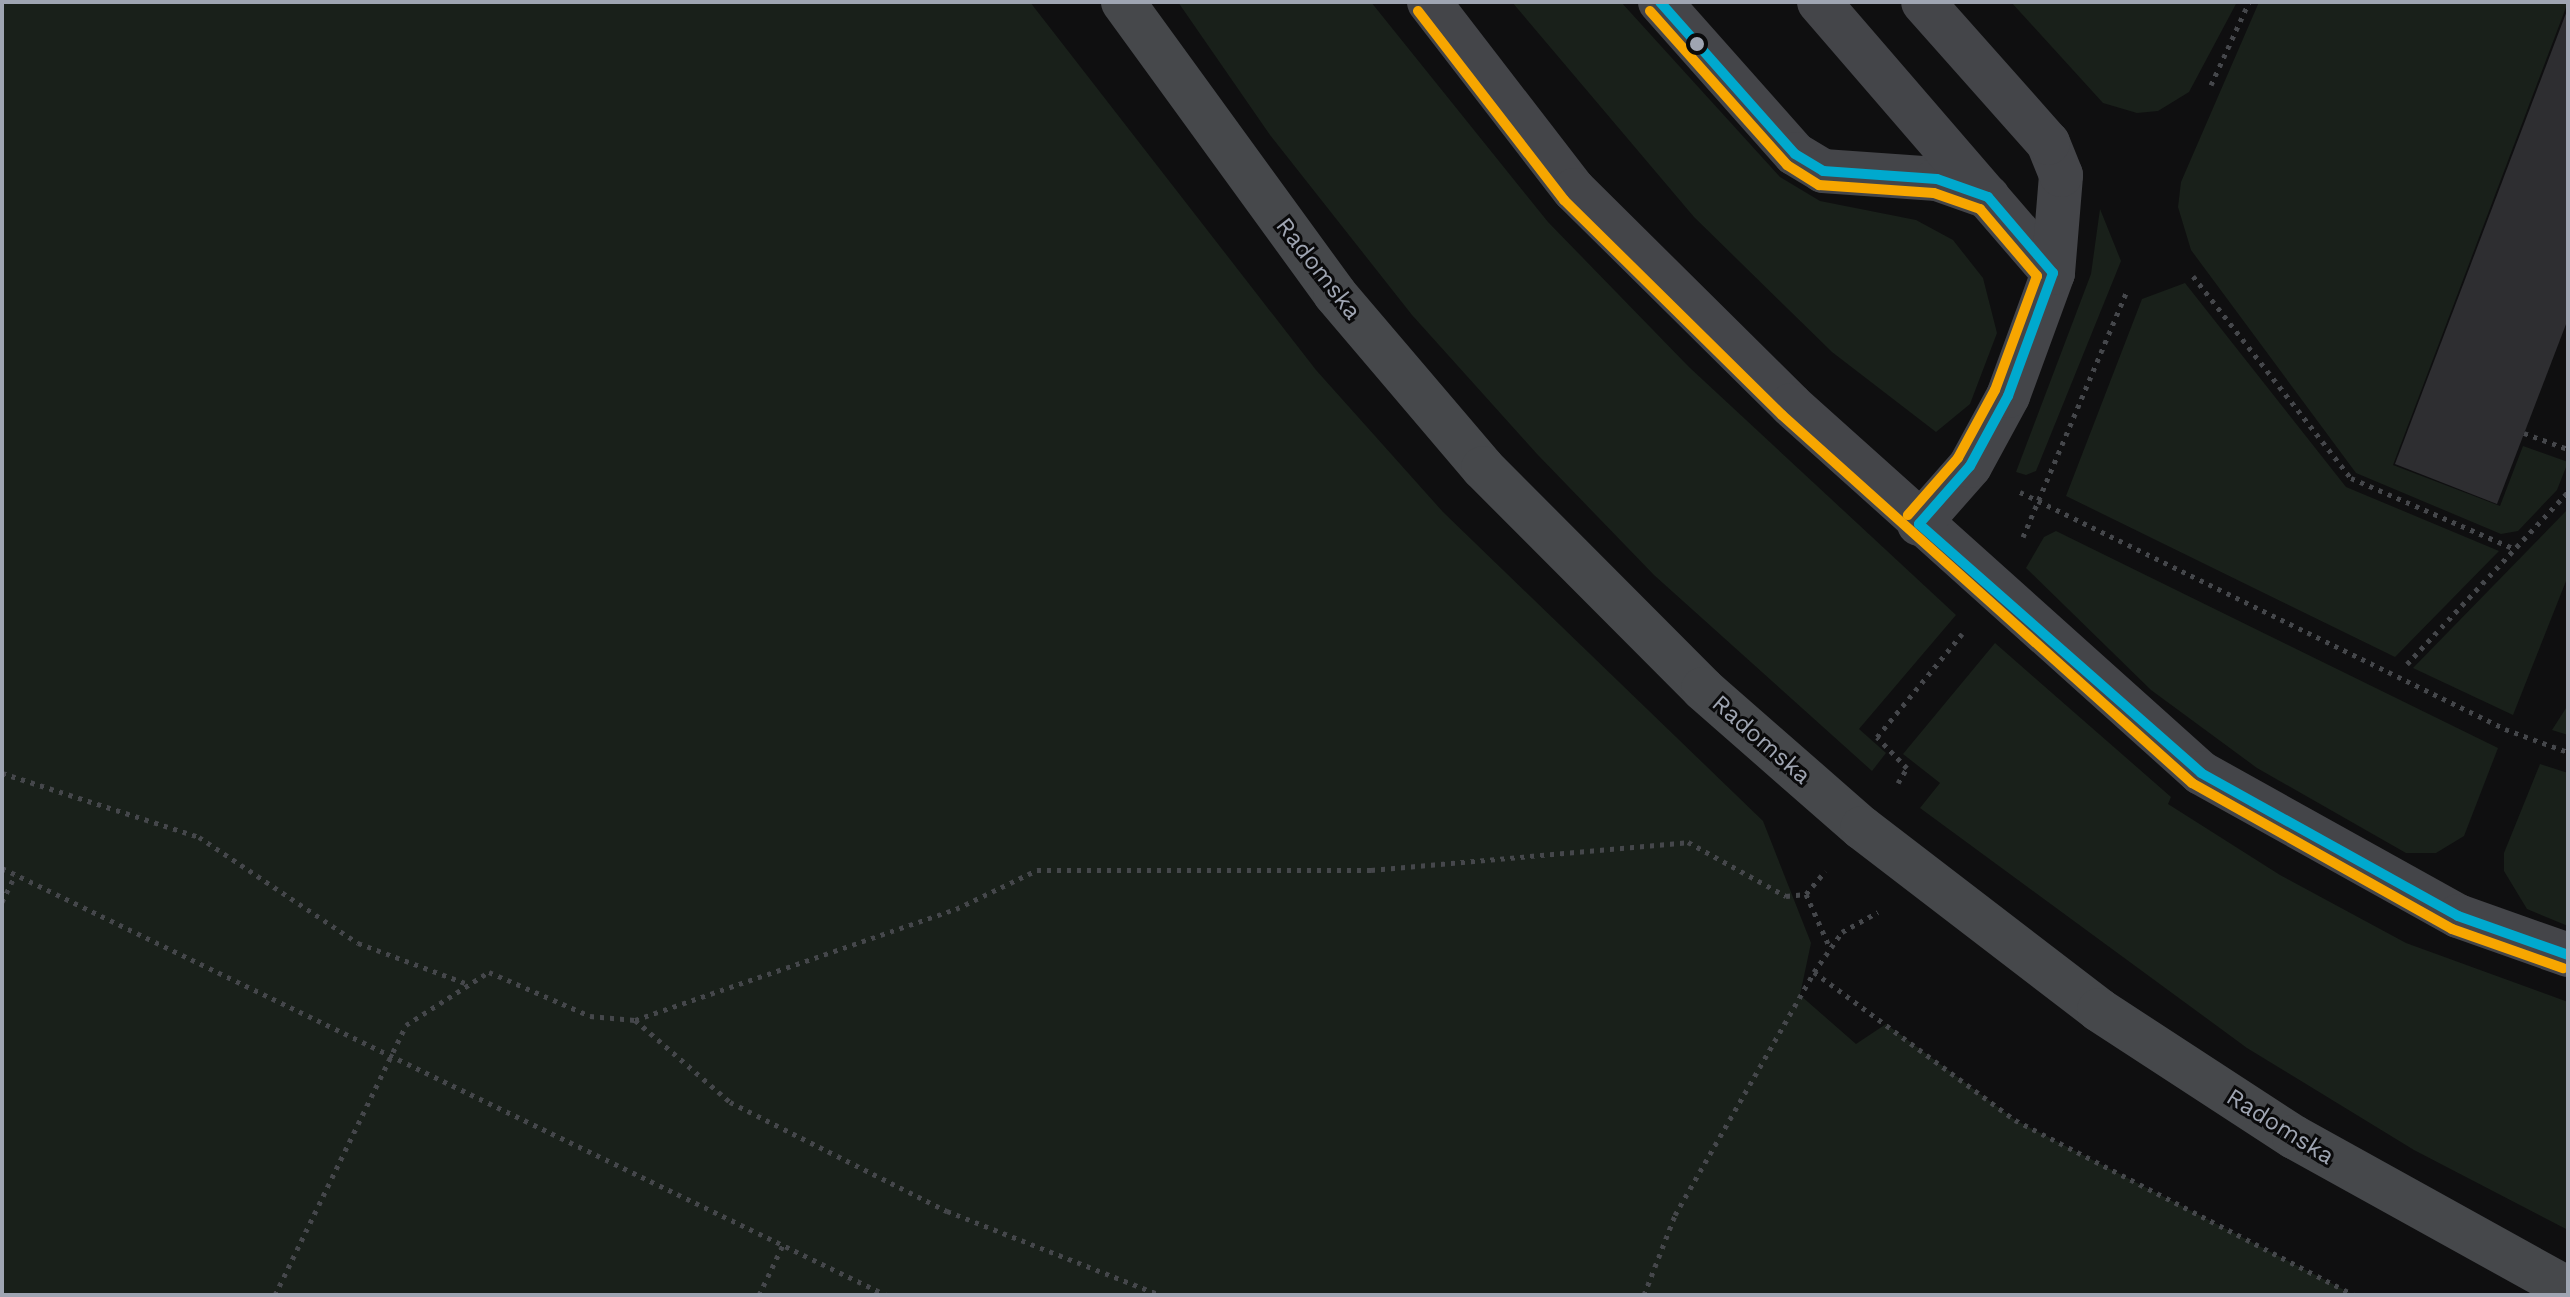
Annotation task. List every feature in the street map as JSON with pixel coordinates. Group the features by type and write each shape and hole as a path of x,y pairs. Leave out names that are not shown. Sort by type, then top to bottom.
{"main road":[{"name":"Radomska","path":"1123,2 1335,294 1483,468 1703,689 1931,883 2099,1010 2294,1137 2568,1289"}],"street":[{"path":"1429,2 1574,190 1919,524 2201,773 2458,916 2568,955"},
{"path":"1660,2 1795,154 1823,171 1937,179 1988,197"},
{"path":"1819,2 2053,273"},
{"path":"1919,524 1970,466 1993,424 2053,273 2061,175 2048,143 1923,2"}],"path":[{"path":"2211,85 2249,2"},
{"path":"2193,276 2351,478 2515,549"},
{"path":"2017,550 2127,291"},
{"path":"2524,433 2568,449"},
{"path":"2011,487 2505,729 2568,752"},
{"path":"2407,664 2568,492"},
{"path":"1893,791 1907,768 1877,737 1953,644"},
{"path":"2,773 199,837 358,943 466,983"},
{"path":"275,1295 406,1025 466,983 489,972 590,1016 635,1020 956,909 1037,870 1371,870 1688,842 1786,896 1806,894 1828,867"},
{"path":"2,868 886,1295"},
{"path":"2,902 15,875"},
{"path":"1644,1295 1675,1215 1830,948 1842,932 1931,883"},
{"path":"1806,894 1830,948"},
{"path":"1814,972 2015,1120 2354,1295"},
{"path":"635,1020 730,1102 947,1211 1160,1295"},
{"path":"759,1295 783,1245"}],"shaded area":[{"path":"2,2 1030,2 1316,370 1443,512 1763,821 1811,943 1800,995 1856,1044 1886,1024 2015,1120 2354,1295 2,1295"},
{"path":"1178,2 1371,2 1548,222 1689,367 1956,615 1859,729 1886,753 1872,771 1654,575 1537,454 1412,315 1270,135"},
{"path":"1512,2 1621,2 1780,177 1820,201 1916,220 1953,240 1983,278 1997,333 1970,404 1936,432 1832,352 1694,217"},
{"path":"2011,2 2237,2 2189,92 2158,111 2137,113 2103,103"},
{"path":"2259,2 2568,2 2393,465 2500,506 2523,446 2568,462 2557,490 2518,531 2501,534 2356,473 2191,250 2178,207 2181,182"},
{"path":"2100,209 2121,261 2036,471 2026,475 2016,472 2091,274"},
{"path":"2185,283 2346,487 2499,551 2395,657 2066,496 2142,299"},
{"path":"2568,509 2568,576 2513,715 2413,668"},
{"path":"2056,531 2498,748 2464,836 2436,853 2406,853 2257,768 2151,690 2026,568 2044,537"},
{"path":"1995,643 2171,797 2168,804 2280,875 2406,943 2568,1002 2568,1230 2414,1150 2247,1048 1920,808 1940,783 1903,754"},
{"path":"2568,705 2568,735 2552,730"},
{"path":"2540,764 2568,773 2568,926 2527,909 2504,871 2504,853"}],"building":[{"path":"2568,8 2568,319 2497,504 2395,464"}],"transit line":[{"path":"1660,2 1795,154 1823,171 1937,179 1988,197 2053,273"},
{"path":"1418,11 1564,200 1782,415 2192,783 2452,929 2563,968"},
{"path":"1650,11 1787,165 1819,185 1934,193 1980,209 2037,276 1995,390 1958,458 1908,515"},
{"path":"1919,524 1970,466 2008,396 2053,273"},
{"path":"1919,524 2201,773 2458,916 2568,955"}]}
